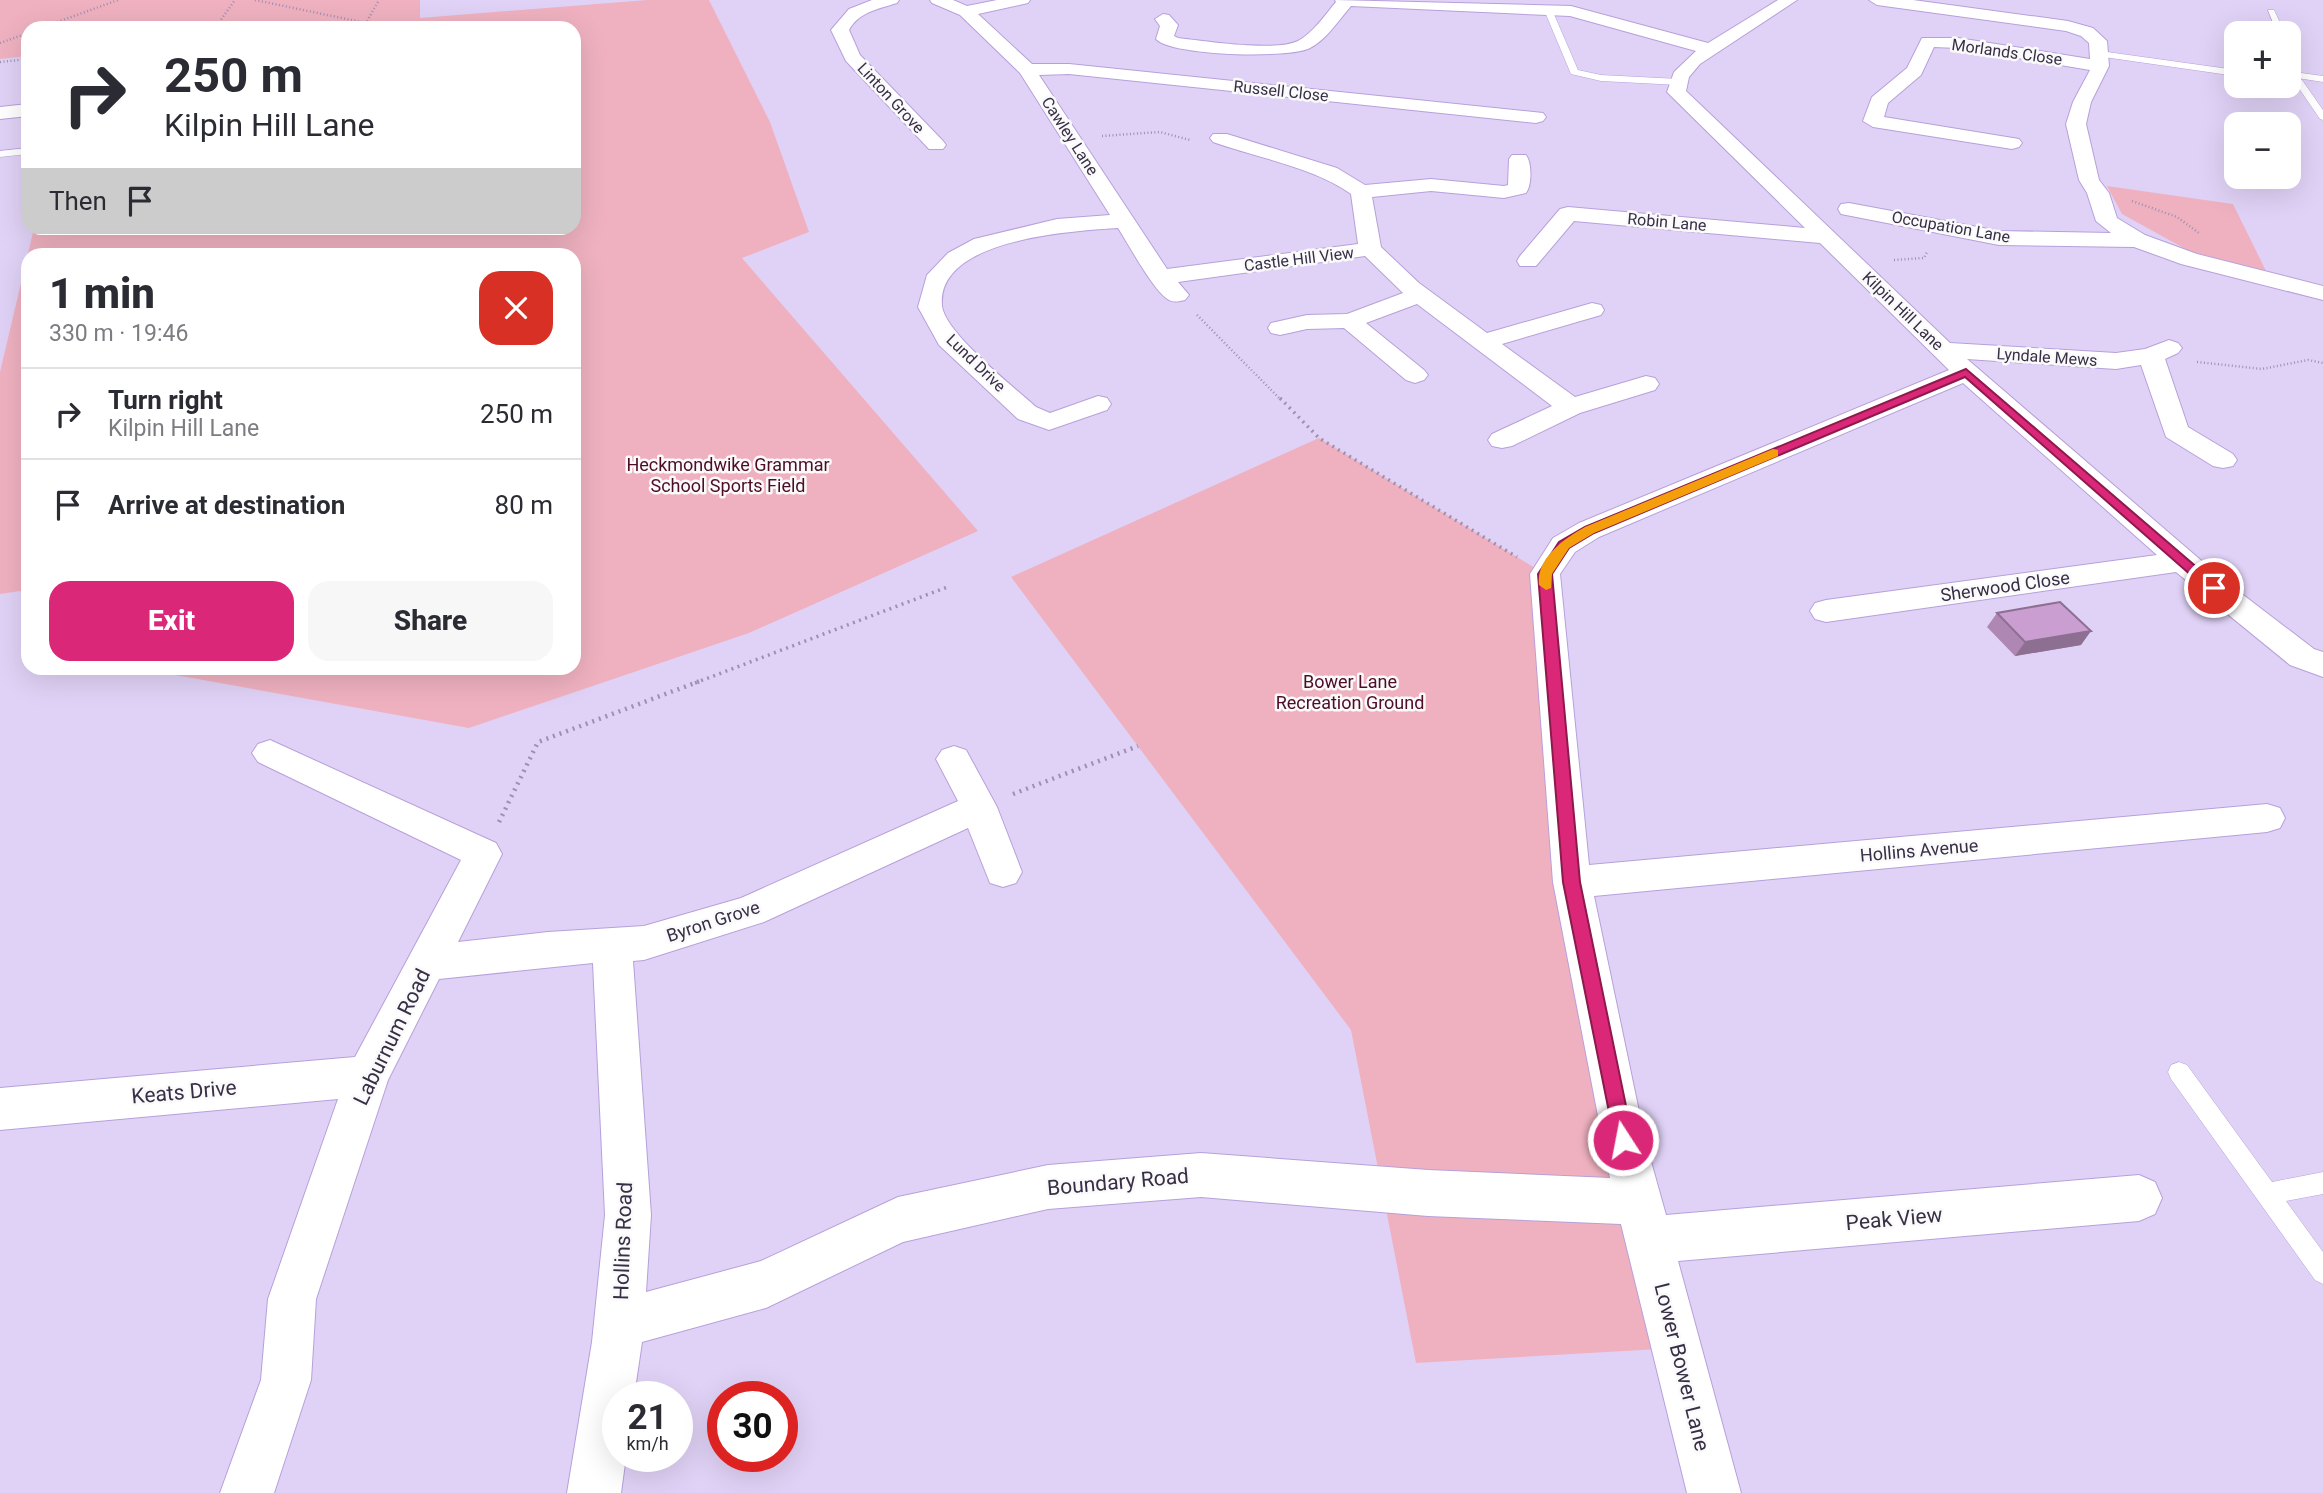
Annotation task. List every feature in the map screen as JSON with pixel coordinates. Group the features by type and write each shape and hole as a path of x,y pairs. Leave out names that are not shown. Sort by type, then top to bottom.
{"street":[{"name":"Linton Grove","path":"891,0 864,8 846,18 841,30 852,57 936,145"},
{"name":"Cawley Lane","path":"938,0 966,11 1027,70 1161,277 1179,296"},
{"path":"966,11 1022,0"},
{"path":"1163,19 1169,25 1165,31 1166,39 1175,43 1243,48 1294,48 1306,44 1345,0 1571,11 1709,49"},
{"path":"1549,12 1547,8 1562,0"},
{"path":"1679,82 1680,76 1694,60 1789,0"},
{"path":"1877,0 2068,26 2087,32 2098,41 2100,60"},
{"name":"Morlands Close","path":"2012,143 1971,146 1871,125 1879,101 1915,71 1928,42 1958,43 2100,60"},
{"name":"Occupation Lane","path":"2100,60 2095,80 2082,102 2076,124 2089,180 2098,193 2107,220 2137,240 2189,259 2323,293"},
{"name":"Russell Close","path":"1027,70 1069,69 1536,117"},
{"name":"Kilpin Hill Lane","path":"1679,82 1676,92 1955,361 2183,561 2302,657 2323,665"},
{"path":"0,113 21,111"},
{"path":"1220,138 1271,156 1324,169 1361,191 1431,185 1504,192 1519,189 1519,159"},
{"path":"1361,191 1370,249"},
{"name":"Occupation Lane","path":"1849,209 1999,238 2137,240"},
{"name":"Robin Lane","path":"1528,261 1568,214 1826,237"},
{"name":"Lund Drive","path":"1098,404 1042,426 948,340 930,307 935,280 956,258 982,244 1057,226 1125,221"},
{"name":"Castle Hill View","path":"1161,277 1370,249 1420,295 1571,407"},
{"path":"1280,328 1307,322 1350,321 1420,295"},
{"path":"1482,342 1592,310"},
{"path":"1350,321 1415,375"},
{"path":"2160,352 2176,430 2223,460"},
{"name":"Lyndale Mews","path":"1955,361 2116,361 2160,352"},
{"path":"1545,574 1564,545 1589,530 1955,361"},
{"path":"1502,440 1571,407 1646,384"},
{"name":"Sherwood Close","path":"1826,611 2183,561"},
{"name":"Lower Bower Lane","path":"1545,574 1572,882 1623,1140 1714,1493"},
{"path":"270,753 483,854"},
{"path":"954,759 979,807 1003,872"},
{"name":"Byron Grove","path":"427,963 644,943 750,911 979,807"},
{"name":"Hollins Avenue","path":"1572,882 2267,818"},
{"name":"Laburnum Road","path":"247,1493 286,1380 292,1298 368,1076 483,854"},
{"name":"Hollins Road","path":"594,1493 619,1324 628,1215 612,945"},
{"name":"Keats Drive","path":"0,1109 368,1076"},
{"name":"Boundary Road","path":"619,1324 766,1284 898,1220 1048,1187 1201,1175 1428,1193 1644,1221"},
{"name":"Peak View","path":"1644,1221 2139,1198"}],"lane":[{"path":"1549,12 1574,72 1601,78 1679,82"},
{"path":"2272,12 2276,21"},
{"path":"2100,60 2224,72"},
{"path":"2301,78 2323,79"},
{"path":"2301,88 2323,117"},
{"path":"0,154 21,152"},
{"path":"2179,1072 2323,1272"},
{"path":"2267,1194 2323,1183"}],"path":[{"path":"60,21 118,0"},
{"path":"220,21 235,0"},
{"path":"255,0 356,21"},
{"path":"367,21 379,0"},
{"path":"0,43 21,36"},
{"path":"0,62 21,60"},
{"path":"1854,264 1924,258 1934,240 1926,223"},
{"path":"1179,296 1319,438 1545,574"},
{"path":"2160,352 2262,369 2308,360 2323,363"},
{"path":"483,854 538,742 950,586"},
{"path":"979,807 1138,746"}],"green space":[{"name":"Heckmondwike Grammar School Sports Field","path":"0,0 420,0 420,18 647,0 709,0 770,122 809,232 742,258 978,531 749,633 469,728 175,675 581,675 581,248 29,248 32,235 581,235 581,21 21,21 21,57 0,59"},
{"path":"2107,186 2233,204 2266,271 2189,251 2122,214"},
{"name":"Heckmondwike Grammar School Sports Field","path":"21,283 21,592 0,594 0,372"},
{"name":"Bower Lane Recreation Ground","path":"1319,438 1545,574 1572,882 1677,1348 1416,1363 1351,1030 1011,577"}],"building":[{"path":"2060,602 2091,631 2025,642 1997,613"}],"slow traffic":[{"path":"1546,585 1545,574 1564,545 1589,530 1773,453"}],"route":[{"path":"1623,1140 1572,882 1545,574 1564,545 1589,530 1966,372 2214,588"}]}
